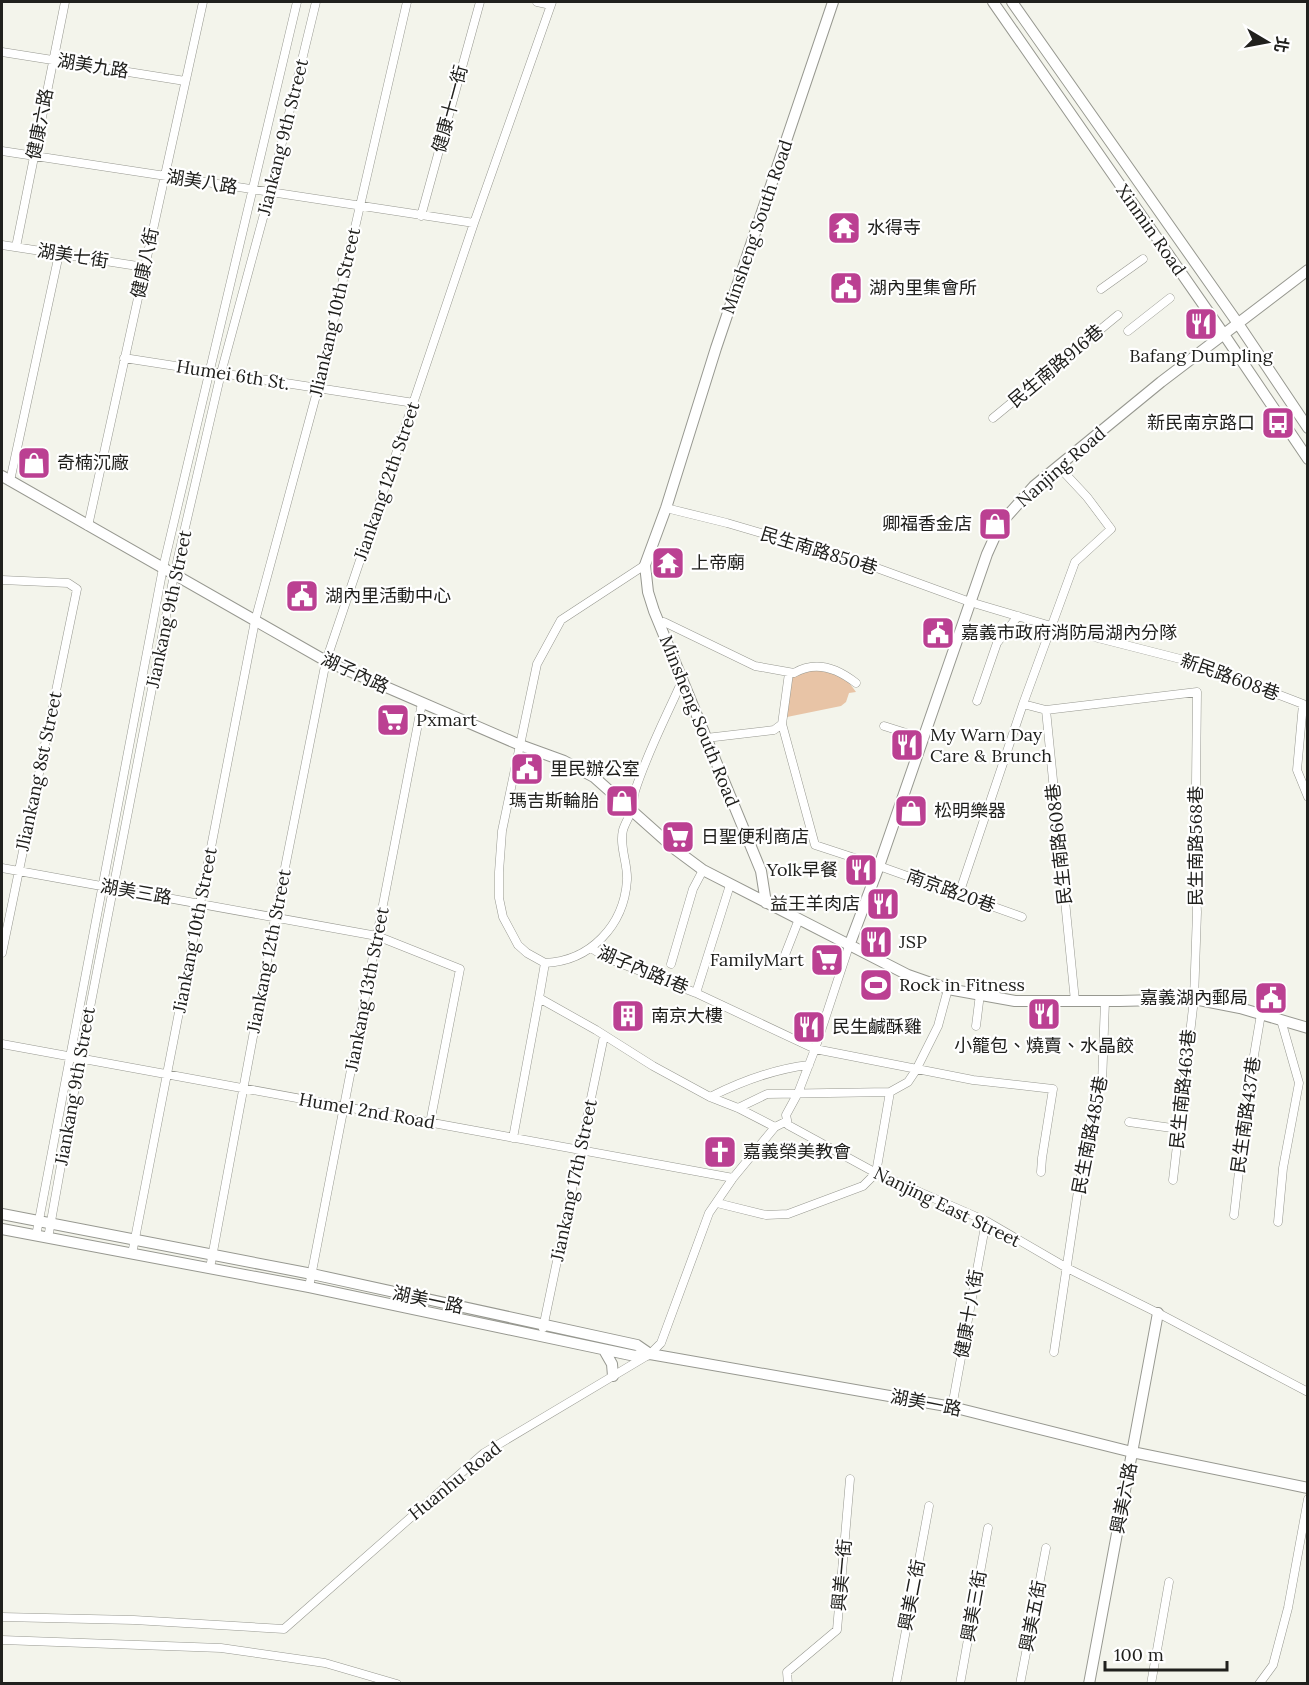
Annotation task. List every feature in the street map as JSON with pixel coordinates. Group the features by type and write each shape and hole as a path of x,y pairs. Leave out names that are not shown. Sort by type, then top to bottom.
{"street":[{"name":"健康六路","path":"16,247 65,2"},
{"name":"健康八街","path":"88,526 202,2"},
{"name":"Jiankang 9th Street","path":"45,1222 69,1057 163,568 297,2"},
{"name":"Jiankang 9th Street","path":"42,1237 80,1059 174,575 221,373 270,192 316,2"},
{"name":"Jliankang 10th Street","path":"255,621 318,388 407,2"},
{"name":"健康十一街","path":"421,216 480,2"},
{"path":"537,2 552,3"},
{"name":"Minsheng South Road","path":"766,903 760,871 659,623 648,592 645,565 666,508 716,348 833,2"},
{"name":"Xinmin Road","path":"993,2 1308,459"},
{"name":"Xinmin Road","path":"1012,2 1237,322 1308,428"},
{"name":"Jiankang 12th Street","path":"213,1255 275,918 326,661 474,223 552,3"},
{"name":"湖美九路","path":"2,52 185,81"},
{"name":"湖美八路","path":"2,151 474,223"},
{"name":"湖美七街","path":"2,245 144,267"},
{"path":"6,479 59,254"},
{"path":"1101,289 1143,259"},
{"name":"Nanjing Road","path":"849,946 987,554 1001,523 1034,486 1223,333 1308,270"},
{"path":"1128,331 1170,298"},
{"name":"民生南路916巷","path":"993,418 1118,315"},
{"name":"Humei 6th St.","path":"124,358 414,403"},
{"path":"959,894 1023,704 1075,562 1111,529 1087,497 1059,467"},
{"name":"湖子內路","path":"6,479 326,661 520,745 564,761 594,777 676,850 703,870 766,903"},
{"name":"民生南路850巷","path":"666,508 727,523 863,563 970,602 1018,616"},
{"path":"645,565 561,620 537,664 502,831 499,898 503,917 518,945 545,963 570,960 600,941 610,928 621,905 627,879 622,831 632,809 634,793 647,758 682,681"},
{"name":"Jliankang 8st Street","path":"2,580 68,583 77,589 2,953"},
{"path":"977,701 997,643 1018,616"},
{"name":"新民路608巷","path":"1018,616 1196,663 1303,704 1297,770 1308,798"},
{"name":"Jiankang 10th Street","path":"136,1240 166,1074 255,621"},
{"path":"659,623 664,622 755,666 794,674 805,667 824,667 843,673 856,683"},
{"path":"706,738 774,730 782,724 789,673"},
{"name":"民生南路568巷","path":"1046,710 1197,692 1195,874 1197,912 1194,999"},
{"name":"Jiankang 13th Street","path":"312,1274 422,703"},
{"path":"1023,704 1046,710"},
{"name":"民生南路608巷","path":"1046,710 1075,1001"},
{"name":"南京路20巷","path":"782,724 815,845 1022,917"},
{"path":"884,726 922,738"},
{"name":"湖美三路","path":"2,868 377,936 460,969 430,1123"},
{"path":"670,963 693,889 703,870"},
{"name":"湖子內路1巷","path":"696,993 730,885"},
{"path":"766,903 909,975 948,989 1015,1001 1194,999 1261,1014 1308,1028"},
{"path":"781,965 799,919"},
{"path":"787,1121 786,1115 798,1093 815,1049 849,946"},
{"name":"湖子內路1巷","path":"591,948 607,958 696,993 815,1049 973,1080 1053,1089 1041,1172"},
{"path":"513,1138 545,963"},
{"path":"738,1108 767,1094 890,1092 908,1082 938,1026 948,989"},
{"path":"976,1026 980,994"},
{"path":"539,998 644,1061 710,1097 775,1127"},
{"name":"民生南路463巷","path":"1173,1180 1194,999"},
{"name":"民生南路485巷","path":"1054,1352 1096,1094 1102,1084 1105,1001"},
{"name":"民生南路437巷","path":"1234,1215 1249,1085 1261,1014"},
{"path":"1278,1221 1283,1168 1303,1083 1281,1020"},
{"name":"Jiankang 17th Street","path":"543,1331 604,1036"},
{"name":"Humel 2nd Road","path":"2,1044 734,1178"},
{"path":"710,1097 755,1077 809,1065"},
{"path":"717,1203 765,1215 788,1214 863,1186 876,1173 890,1092"},
{"name":"Nanjing East Street","path":"787,1121 788,1125 876,1173 986,1221 1067,1268 1158,1312 1308,1392"},
{"name":"Huanhu Road","path":"2,1617 134,1620 284,1629 484,1453 651,1354 661,1343 709,1213 775,1127 787,1121"},
{"path":"1129,1122 1179,1129"},
{"name":"湖美一路","path":"2,1214 312,1274 543,1331 636,1351 952,1407 1132,1452 1308,1488"},
{"name":"健康十八街","path":"952,1407 986,1221"},
{"path":"2,1229 543,1331 604,1350 636,1351"},
{"path":"132,1254 136,1240"},
{"path":"210,1268 213,1255"},
{"path":"309,1287 312,1274"},
{"name":"興美六路","path":"1089,1683 1158,1312"},
{"path":"604,1350 612,1364 613,1376"},
{"name":"興美一街","path":"788,1683 787,1672 837,1630 850,1479"},
{"path":"1259,1683 1273,1665 1288,1608 1308,1500"},
{"name":"興美二街","path":"896,1683 929,1506"},
{"name":"興美三街","path":"960,1683 988,1528"},
{"name":"興美五街","path":"1020,1683 1046,1548"},
{"path":"1150,1683 1169,1582"},
{"path":"2,1640 221,1648 324,1663 397,1683"}],"shaded area":[{"path":"806,669 835,673 846,680 856,692 849,693 846,702 841,706 787,717 791,677"}],"place":[{"name":"水得寺","path":"844,228"},
{"name":"湖內里集會所","path":"846,288"},
{"name":"Bafang Dumpling","path":"1201,324"},
{"name":"新民南京路口","path":"1278,423"},
{"name":"奇楠沉廠","path":"34,463"},
{"name":"卿福香金店","path":"995,524"},
{"name":"上帝廟","path":"668,563"},
{"name":"湖內里活動中心","path":"302,596"},
{"name":"嘉義市政府消防局湖內分隊","path":"938,633"},
{"name":"Pxmart","path":"393,720"},
{"name":"My Warn Day Care & Brunch","path":"907,745"},
{"name":"里民辦公室","path":"527,769"},
{"name":"瑪吉斯輪胎","path":"622,801"},
{"name":"松明樂器","path":"911,811"},
{"name":"日聖便利商店","path":"678,837"},
{"name":"Yolk早餐","path":"861,870"},
{"name":"益王羊肉店","path":"883,904"},
{"name":"JSP","path":"876,942"},
{"name":"FamilyMart","path":"827,960"},
{"name":"Rock in Fitness","path":"876,985"},
{"name":"嘉義湖內郵局","path":"1271,998"},
{"name":"小籠包、燒賣、水晶餃","path":"1044,1014"},
{"name":"南京大樓","path":"628,1016"},
{"name":"民生鹹酥雞","path":"809,1027"},
{"name":"嘉義榮美教會","path":"720,1152"}]}
